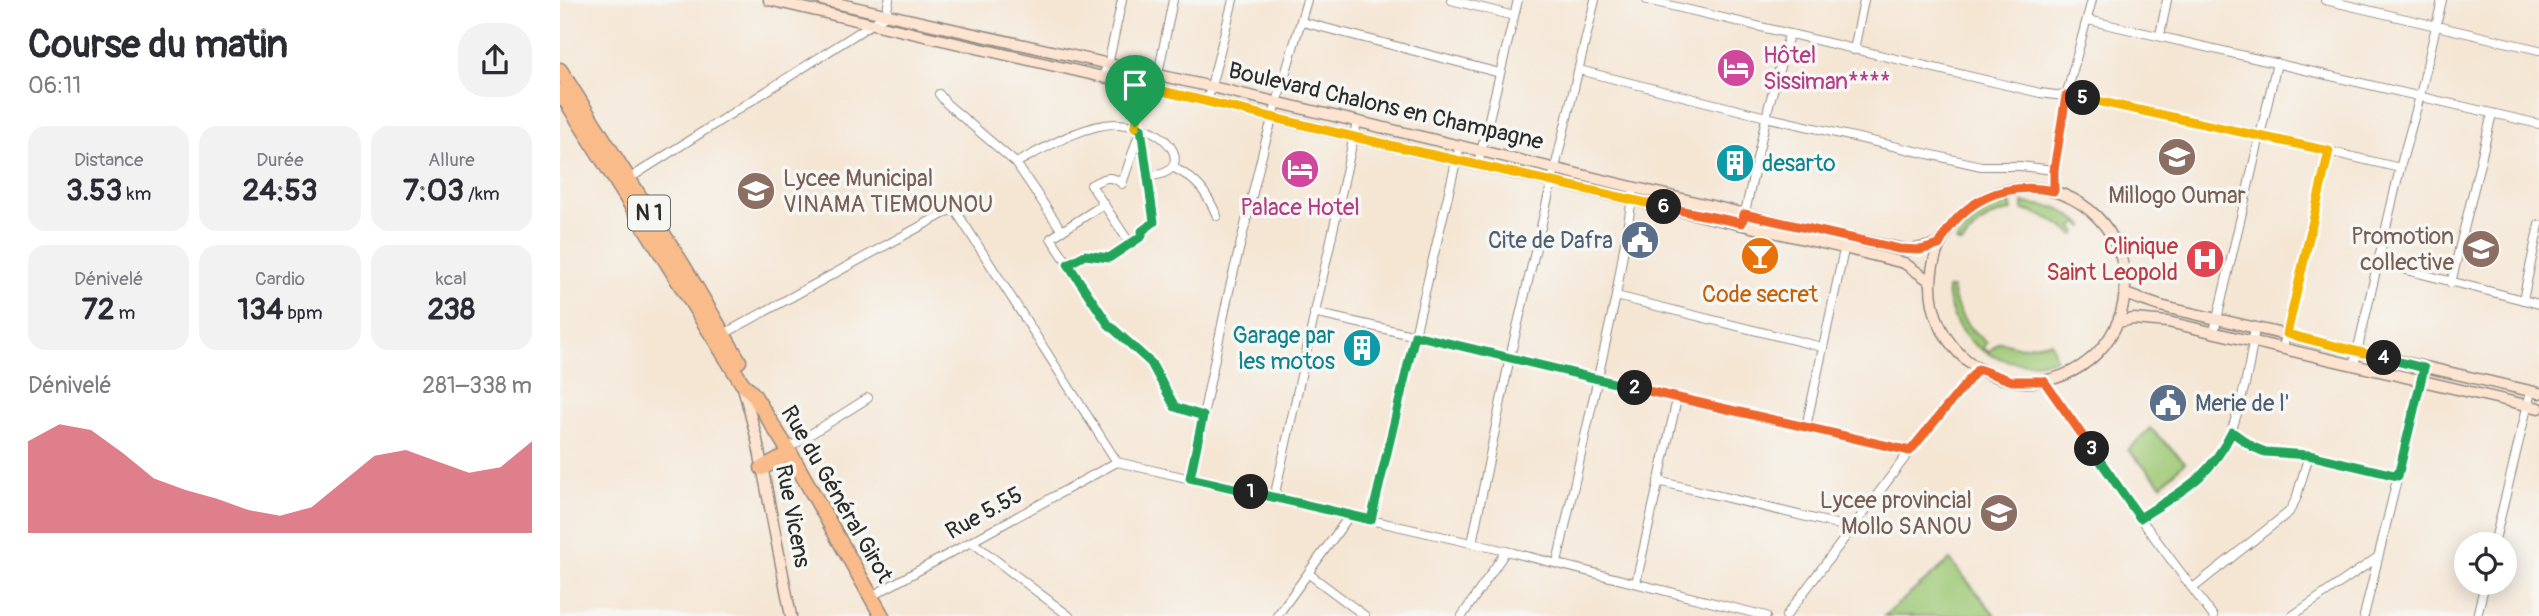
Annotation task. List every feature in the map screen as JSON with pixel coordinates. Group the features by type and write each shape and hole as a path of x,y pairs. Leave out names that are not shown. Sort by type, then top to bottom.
{"highway":[{"name":"N 1","path":"560,70 563,92 623,182 719,337 749,378 753,394"},
{"name":"N 1","path":"719,337 742,383 753,394"},
{"name":"Rue du Général Girot","path":"753,394 789,451 882,616"},
{"path":"762,468 789,451"}],"main road":[{"name":"Boulevard Chalons en Champagne","path":"769,0 1632,200 1743,219"},
{"name":"Boulevard Chalons en Champagne","path":"822,0 1212,87 1634,187 1743,219 1845,243 1904,263 1930,281"},
{"path":"2020,188 2054,191 2080,203 2108,230 2121,257 2124,294 2118,322 2104,346 2087,363 2067,374 2044,381 2012,381 1978,369 1960,354 1943,333 1933,308 1930,281 1932,266 1939,245 1951,224 1989,195 2020,188"},
{"name":"Boulevard Chalons en Champagne","path":"1845,243 1909,250 1939,245"},
{"path":"2124,294 2160,306 2535,392"},
{"path":"2118,322 2144,319 2214,332 2533,407"},
{"name":"Rue Vicens","path":"742,383 791,616"}],"street":[{"path":"623,182 886,15 889,0"},
{"path":"1102,76 1108,65 1122,0"},
{"path":"1131,245 1091,185 1104,177 1117,179 1122,184 1150,88 1158,76 1173,0"},
{"path":"1208,102 1233,0"},
{"path":"1190,478 1229,291 1272,117 1307,0"},
{"path":"1451,0 1514,16"},
{"path":"1478,164 1518,0"},
{"path":"1472,543 1510,357 1595,0"},
{"path":"1647,0 2040,93 2088,99 2400,168"},
{"path":"1854,50 1864,0"},
{"path":"2054,191 2054,170 2066,96 2088,20 2091,0"},
{"path":"2160,35 2167,0"},
{"path":"2325,0 2539,50"},
{"path":"2354,365 2442,0"},
{"path":"2088,20 2539,124"},
{"path":"1302,22 1500,73"},
{"path":"1743,219 1766,117 1789,34"},
{"path":"2214,332 2277,63"},
{"path":"1579,70 1766,117 1981,166 2020,166 2054,170"},
{"path":"940,94 947,104 1016,163 1062,231"},
{"path":"2451,283 2492,114"},
{"path":"1274,498 1357,122"},
{"path":"1016,163 1075,133 1116,124 1154,132 1173,150 1176,161 1174,168 1166,174 1147,176"},
{"path":"1068,264 1085,255 1109,258 1131,245 1142,236 1142,231 1154,222 1138,128"},
{"path":"1371,520 1460,145"},
{"path":"2283,348 2329,151"},
{"path":"1174,168 1196,181 1209,198 1217,216"},
{"path":"1557,563 1616,296 1634,187"},
{"path":"1104,204 1051,238 1108,324 1151,363 1175,407 1203,416"},
{"path":"719,337 954,208 1117,462 1557,563 1766,616"},
{"path":"2523,300 2539,225"},
{"path":"1806,427 1845,243"},
{"path":"2379,263 2539,304"},
{"path":"1616,296 1822,347"},
{"path":"1314,313 1910,451"},
{"path":"2140,518 2205,473 2221,453 2232,432 2255,327"},
{"path":"2364,616 2424,368"},
{"path":"1786,616 1910,451 1978,369"},
{"path":"2044,381 2213,616"},
{"path":"2497,532 2535,392"},
{"path":"789,451 868,398"},
{"path":"1636,583 1677,399"},
{"path":"2232,432 2259,450 2277,454 2309,455 2398,476"},
{"path":"2193,588 2289,512 2296,499 2309,455"},
{"name":"Rue 5.55","path":"870,597 1117,462"},
{"path":"1658,481 1852,528"},
{"path":"1277,616 1350,515"},
{"path":"972,542 1069,616"},
{"path":"1462,616 1506,551"},
{"path":"2292,616 2378,557"},
{"path":"1309,573 1365,616"},
{"path":"2477,616 2482,595"}],"green space":[{"path":"2010,203 2012,211 1990,218 1977,227 1962,244 1956,242 1979,217"},
{"path":"2023,203 2058,208 2084,227 2077,223 2073,227 2077,232 2074,235 2050,219 2023,210"},
{"path":"1947,288 1952,288 1963,319 1987,342 1983,348 1989,352 2002,342 2021,347 2051,342 2056,359 2036,363 2017,362 1983,351 1958,325 1950,308"},
{"path":"2150,428 2185,462 2162,485 2128,450"},
{"path":"1950,560 1996,616 1884,616"}],"place":[{"name":"Hôtel Sissiman****","path":"1736,68"},
{"name":"Millogo Oumar","path":"2177,157"},
{"name":"desarto","path":"1735,163"},
{"name":"Palace Hotel","path":"1300,169"},
{"name":"Lycee Municipal VINAMA TIEMOUNOU","path":"756,191"},
{"name":"Cite de Dafra","path":"1640,240"},
{"name":"Promotion collective","path":"2481,249"},
{"name":"Code secret","path":"1760,256"},
{"name":"Clinique Saint Leopold","path":"2205,259"},
{"name":"Garage par les motos","path":"1362,348"},
{"name":"Merie de l'","path":"2168,403"},
{"name":"Lycee provincial Mollo SANOU","path":"1999,513"}],"route":[{"path":"1146,87 1632,200 1742,223 1744,214 1899,249 1920,250 1939,245 1951,224 1962,213 1989,195 2020,188 2054,191 2054,170 2066,96 2088,99 2329,151 2287,334 2424,368 2398,476 2309,455 2265,452 2232,432 2211,468 2200,479 2140,518 2044,381 2012,381 1978,369 1910,451 1677,399 1415,335 1371,520 1190,478 1203,416 1175,407 1151,363 1108,324 1068,264 1085,255 1109,258 1133,244 1142,236 1142,231 1154,222 1141,128 1135,127 1146,87"}]}
